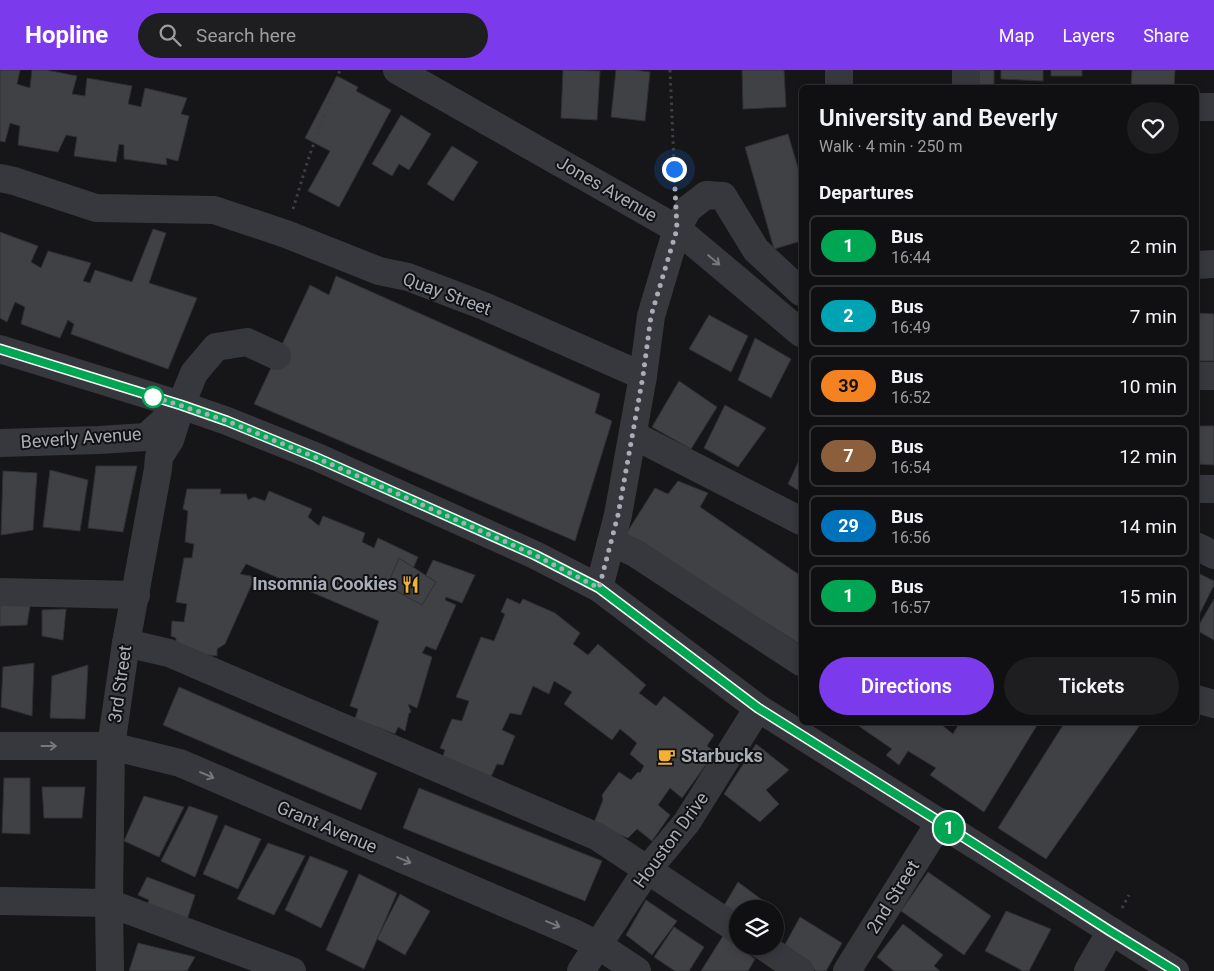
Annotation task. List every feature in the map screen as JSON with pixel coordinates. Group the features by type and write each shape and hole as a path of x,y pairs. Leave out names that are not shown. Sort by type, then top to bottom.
{"street":[{"name":"Jones Avenue","path":"397,70 677,229 799,331"},
{"path":"839,70 839,85"},
{"path":"966,70 966,85"},
{"path":"1199,107 1214,107"},
{"name":"Quay Street","path":"0,178 96,208 214,210 286,234 379,271 408,277 484,306 643,376"},
{"path":"599,588 618,515 643,376 651,316 677,229 688,208 706,195 723,196 756,250 799,290"},
{"path":"1199,265 1214,264"},
{"name":"3rd Street","path":"110,971 111,746 126,643 159,457 170,440 194,373 216,347 247,342 277,356"},
{"path":"0,349 227,421 317,458 535,555 599,588 758,708 1175,971"},
{"path":"1199,376 1214,376"},
{"name":"Beverly Avenue","path":"0,443 146,437 181,405"},
{"path":"633,435 799,520"},
{"path":"1199,489 1214,489"},
{"path":"611,542 635,553 799,661"},
{"path":"1199,548 1214,555"},
{"path":"0,592 136,595"},
{"path":"126,643 169,653 598,837 729,924"},
{"path":"1199,700 1214,704"},
{"name":"Houston Drive","path":"581,971 647,870 687,822 758,708"},
{"name":"Grant Avenue","path":"0,746 111,746 180,763 565,929 598,945 637,971"},
{"name":"2nd Street","path":"847,971 940,822"},
{"path":"0,901 109,903 292,971"},
{"path":"1088,971 1110,931"},
{"path":"776,955 800,971"}],"path":[{"path":"286,234 308,160 340,70"},
{"path":"670,70 675,189"}],"building":[{"path":"0,70 20,70 17,84 30,88 32,70 46,70 77,76 72,94 85,96 87,78 132,86 128,104 141,107 145,88 187,98 181,114 189,116 178,161 166,158 167,165 124,159 124,145 119,144 116,162 74,156 77,137 66,135 58,152 18,145 20,126 10,123 5,142 0,141"},
{"path":"563,70 600,71 597,120 561,118"},
{"path":"616,70 650,72 645,121 611,117"},
{"path":"742,70 784,70 786,107 743,109"},
{"path":"967,70 994,70 994,85 967,85"},
{"path":"1001,70 1043,70 1043,81 1001,79"},
{"path":"1051,70 1082,70 1082,76 1051,76"},
{"path":"1132,70 1175,70 1174,85 1131,85"},
{"path":"337,76 358,87 356,91 391,110 339,207 308,191 330,151 305,138"},
{"path":"401,115 431,134 409,170 399,164 392,176 372,164"},
{"path":"788,134 799,171 799,242 774,249 745,147"},
{"path":"452,146 478,162 453,201 427,184"},
{"path":"153,229 166,233 149,283 197,298 168,369 71,334 74,324 68,320 60,338 21,324 25,307 15,302 7,322 0,318 0,232 38,246 31,262 41,268 48,251 91,263 83,281 90,283 95,270 132,282"},
{"path":"336,276 600,394 595,413 612,421 575,541 254,404 310,285 329,295"},
{"path":"1199,313 1214,314 1214,361 1199,361"},
{"path":"709,315 748,336 731,372 689,349"},
{"path":"755,338 791,359 771,398 738,380"},
{"path":"679,381 717,407 691,449 652,427"},
{"path":"725,405 766,428 738,467 704,448"},
{"path":"1199,426 1214,426 1214,465 1199,464"},
{"path":"799,460 799,491 788,484"},
{"path":"96,466 137,466 123,532 88,528"},
{"path":"50,470 88,480 80,531 43,527"},
{"path":"3,471 37,473 33,530 1,535"},
{"path":"678,481 708,493 700,507 799,575 799,644 626,534 655,488 668,494"},
{"path":"187,489 221,489 220,494 246,494 248,500 254,497 265,501 269,491 312,509 308,517 319,526 323,516 365,533 362,542 374,548 378,538 418,557 412,571 424,579 433,560 475,575 462,603 446,597 445,600 456,605 436,650 426,646 422,653 432,657 417,708 408,704 411,712 409,713 405,731 398,727 395,734 355,719 358,709 350,706 379,621 246,564 240,574 255,577 225,644 217,649 217,656 176,651 176,638 171,636 172,621 184,622 187,604 176,602 184,558 192,558 194,544 185,542 188,511 183,509"},
{"name":"Insomnia Cookies","path":"399,558 436,582 422,605 387,586"},
{"path":"1199,574 1214,581 1214,585 1199,615"},
{"path":"507,598 520,604 523,599 555,613 580,633 573,644 588,655 598,644 646,685 639,693 656,706 664,696 714,735 707,746 715,752 682,798 670,788 658,805 670,815 652,841 637,829 628,838 593,825 603,800 602,795 619,772 631,780 638,772 640,773 644,766 630,754 637,743 620,729 612,740 564,704 572,692 554,681 549,694 533,686 521,715 510,713 502,730 515,736 503,765 497,764 487,785 440,764 445,750 440,748 452,719 462,721 469,701 456,697 481,637 494,641 505,614 501,612"},
{"path":"0,599 31,600 27,625 0,626"},
{"path":"1214,599 1214,640 1199,632 1199,625"},
{"path":"66,609 63,640 42,636 42,610"},
{"path":"34,663 32,716 1,707 3,667"},
{"path":"88,665 85,719 50,718 52,676"},
{"path":"179,687 377,773 361,810 163,725"},
{"path":"857,725 942,725 953,734 958,725 1037,725 984,812 930,775 936,768 908,751 899,765 886,755 892,749"},
{"path":"1063,725 1140,725 1046,859 998,828"},
{"path":"756,744 789,770 766,790 779,804 760,822 724,794"},
{"path":"4,778 30,778 30,834 2,833"},
{"path":"42,787 85,787 82,818 44,818"},
{"path":"419,788 602,861 585,901 403,828"},
{"path":"144,796 184,807 159,857 124,841"},
{"path":"189,806 218,816 195,877 161,861"},
{"path":"225,825 261,839 238,889 203,874"},
{"path":"268,843 305,856 274,915 237,899"},
{"path":"310,856 348,871 321,928 285,910"},
{"path":"928,872 991,916 964,955 901,911"},
{"path":"359,874 397,893 364,969 326,950"},
{"path":"147,877 195,895 185,926 144,913 149,900 138,895"},
{"path":"738,882 762,900 729,900 729,914 722,909"},
{"path":"400,894 430,911 405,955 377,939"},
{"path":"646,900 677,921 652,955 626,935"},
{"path":"1006,911 1051,929 1029,971 1023,971 985,951"},
{"path":"800,917 842,943 826,971 816,971 784,951 784,946"},
{"path":"903,924 943,955 934,966 940,971 894,971 877,957"},
{"path":"674,927 704,947 689,971 675,971 654,957"},
{"path":"723,936 729,940 729,955 749,955 755,959 748,971 701,971"},
{"path":"138,943 195,957 187,971 129,971"}],"bus line":[{"name":"1","path":"0,349 227,421 317,458 535,555 599,588 758,708 1175,971"}],"place":[{"name":"Insomnia Cookies","path":"411,584"},
{"name":"Starbucks","path":"667,756"}],"route":[{"path":"153,397 146,394 227,421 317,458 535,555 599,588 618,515 643,376 651,316 677,229 674,169"}]}
